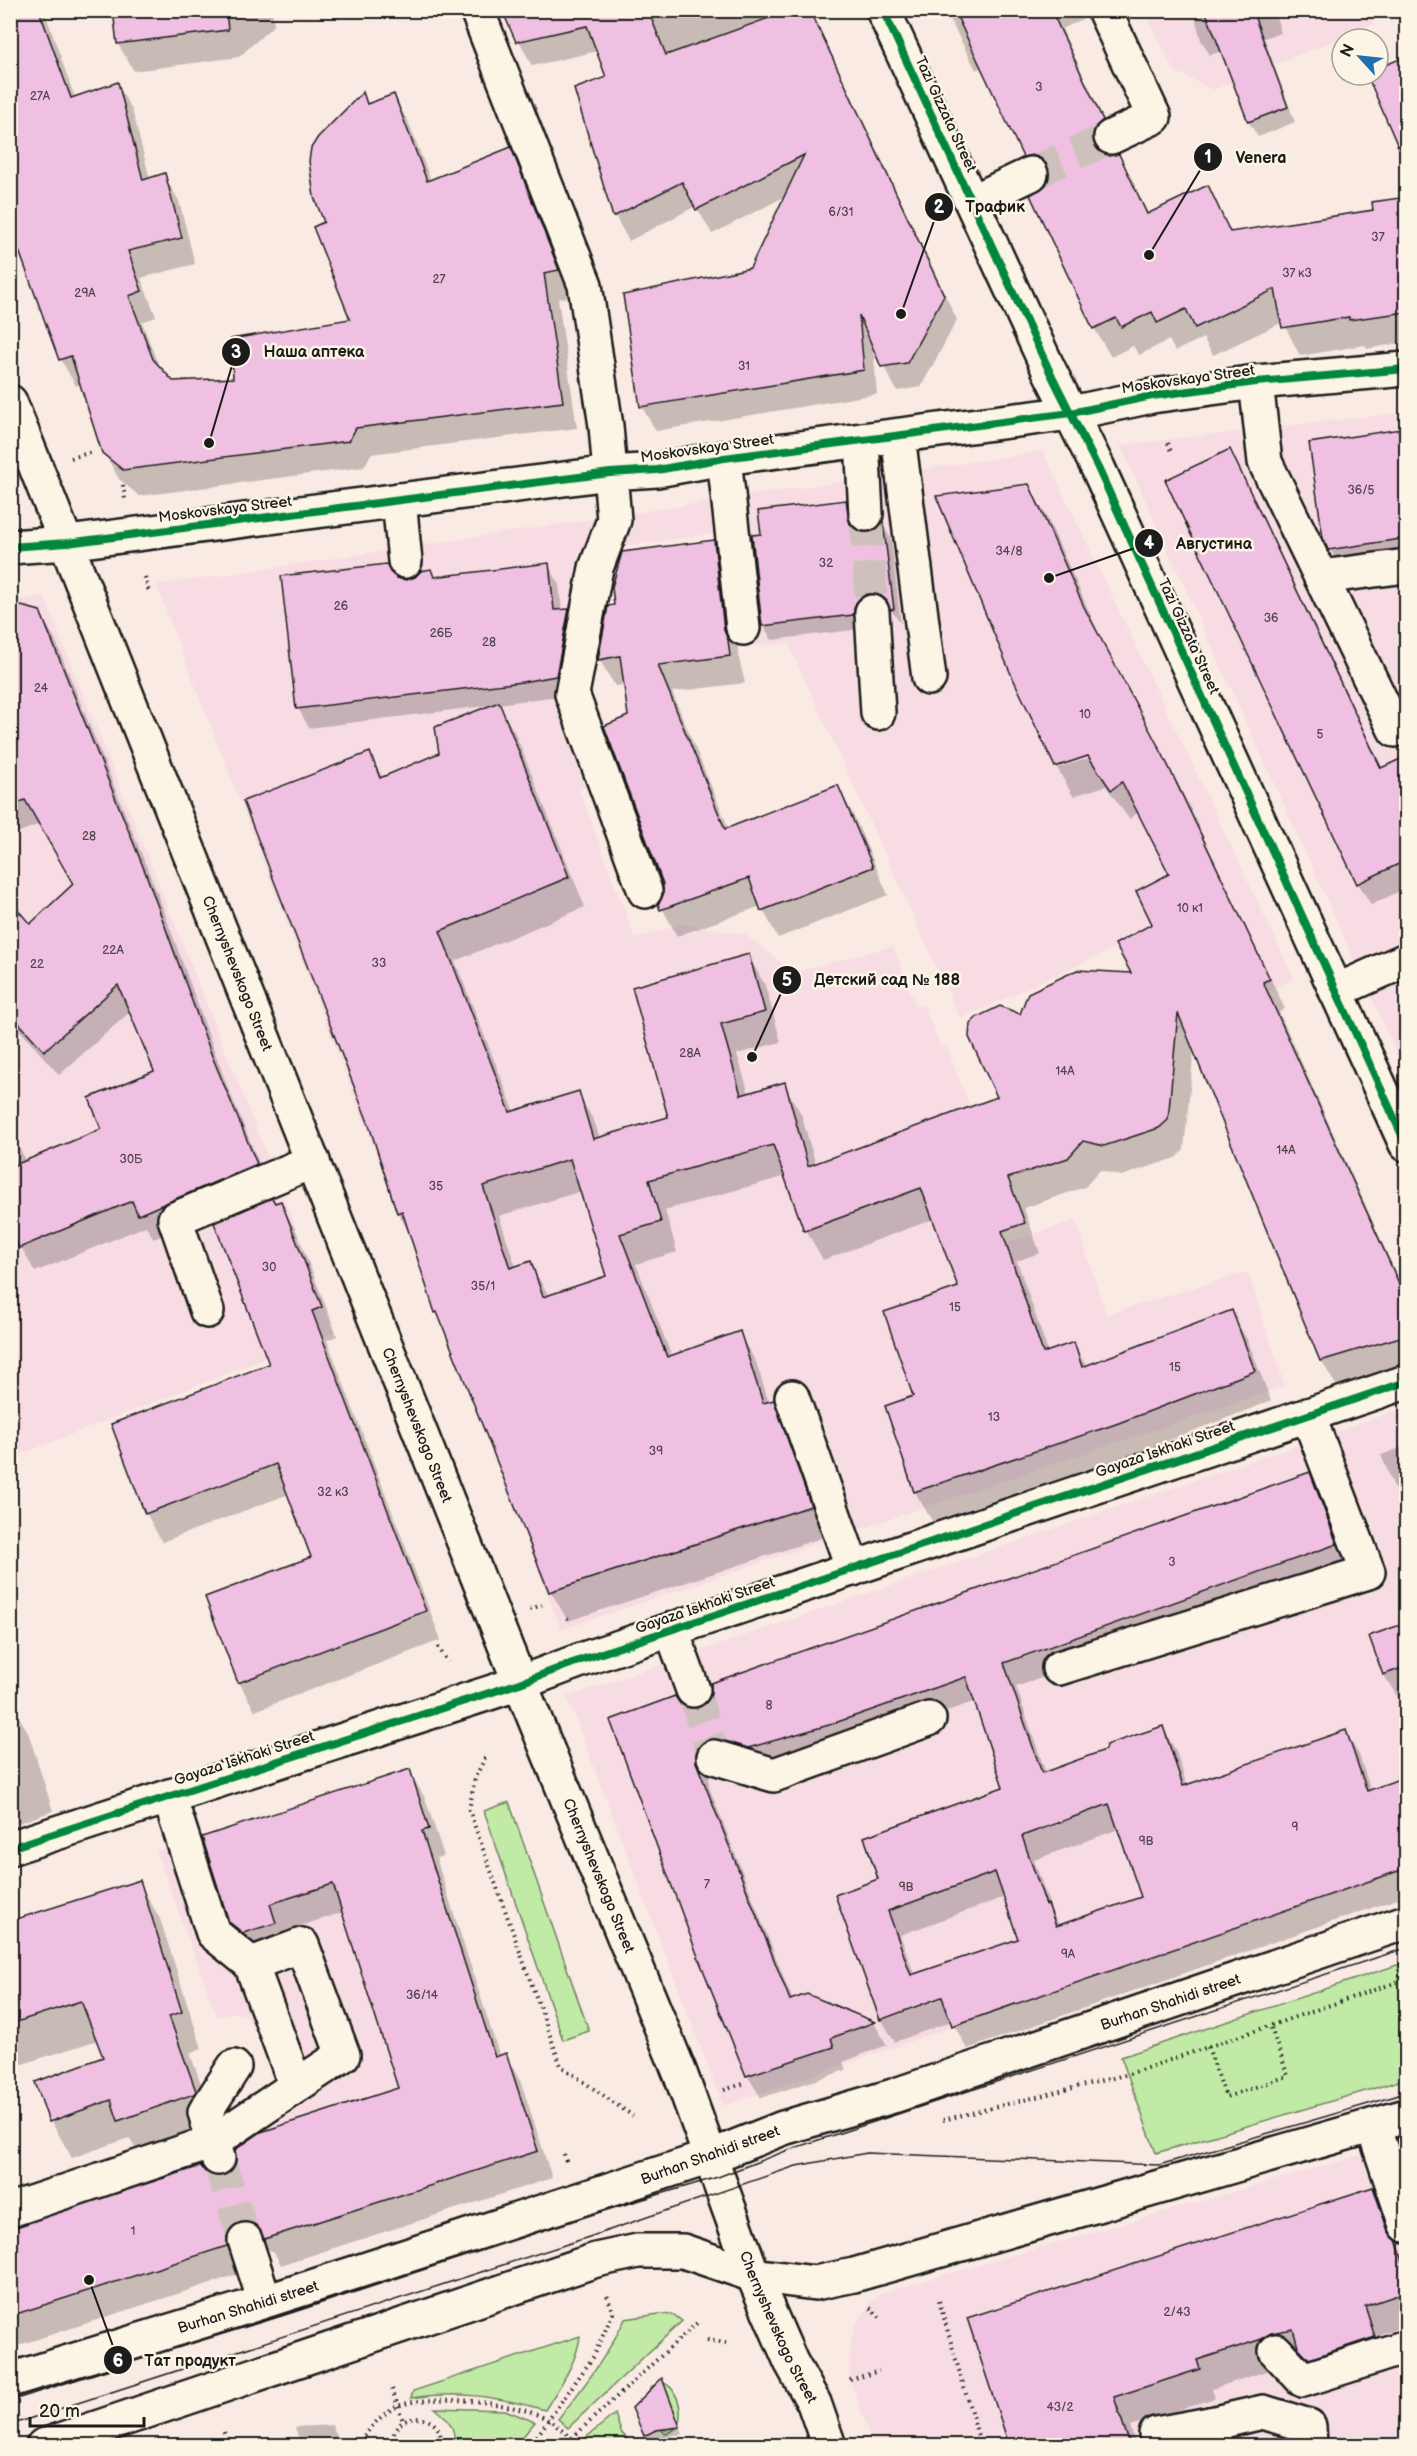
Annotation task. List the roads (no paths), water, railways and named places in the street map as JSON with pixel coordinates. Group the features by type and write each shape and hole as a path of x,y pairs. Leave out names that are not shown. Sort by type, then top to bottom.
{"street":[{"path":"477,10 585,285 606,426 614,520 596,568 572,694 645,891"},
{"name":"Tazi Gizzata Street","path":"883,10 1098,468 1407,1144"},
{"path":"1104,10 1154,117 1111,137"},
{"path":"972,202 1031,174"},
{"name":"Moskovskaya Street","path":"10,547 67,543 610,473 657,470 724,458 1071,413 1152,396 1256,382 1407,369"},
{"path":"1256,382 1265,462 1395,730 1407,725"},
{"name":"Chernyshevskogo Street","path":"10,402 520,1683 680,2073 753,2275 791,2362 814,2403 829,2445"},
{"path":"898,436 928,678"},
{"path":"862,440 866,514"},
{"path":"724,458 743,628"},
{"path":"399,500 405,561"},
{"path":"1321,578 1407,566"},
{"path":"872,612 878,713"},
{"path":"1336,991 1407,960"},
{"path":"207,1311 175,1219 313,1161"},
{"name":"Gayaza Iskhaki Street","path":"10,1848 520,1683 581,1660 1407,1382"},
{"path":"792,1397 853,1569"},
{"path":"1059,1668 1368,1572 1308,1415"},
{"path":"672,1631 693,1690"},
{"path":"714,1757 774,1774 929,1719"},
{"path":"169,1796 213,1933 250,1964 296,2086"},
{"name":"Burhan Shahidi street","path":"10,2380 265,2302 710,2157 783,2128 893,2096 1407,1922"},
{"path":"10,2210 216,2150 296,2086 343,2055 302,1945 250,1964"},
{"path":"216,2150 205,2112 234,2067"},
{"path":"43,2445 250,2378 596,2259 638,2251 683,2251 753,2275 814,2283 854,2275 1407,2116"},
{"path":"1373,2126 1406,2221"},
{"path":"245,2240 265,2302"},
{"path":"1276,2351 1303,2380 1407,2347"},
{"path":"1156,2434 1213,2435 1263,2412 1309,2426 1310,2445"}],"tunnel":[{"path":"1031,174 1111,137"},
{"path":"866,514 872,612"},
{"path":"693,1690 714,1757"},
{"path":"218,2158 245,2240"}],"tram line":[{"path":"10,2401 583,2217 718,2177 791,2149 1406,1948"},
{"path":"10,2425 589,2237 796,2166 867,2153 1159,2165 1406,2093"}],"place":[{"name":"Venera","path":"1149,255"},
{"name":"Трафик","path":"901,314"},
{"name":"Наша аптека","path":"209,443"},
{"name":"Августина","path":"1049,578"},
{"name":"Детский сад № 188","path":"752,1057"},
{"name":"Тат продукт","path":"89,2280"}]}
